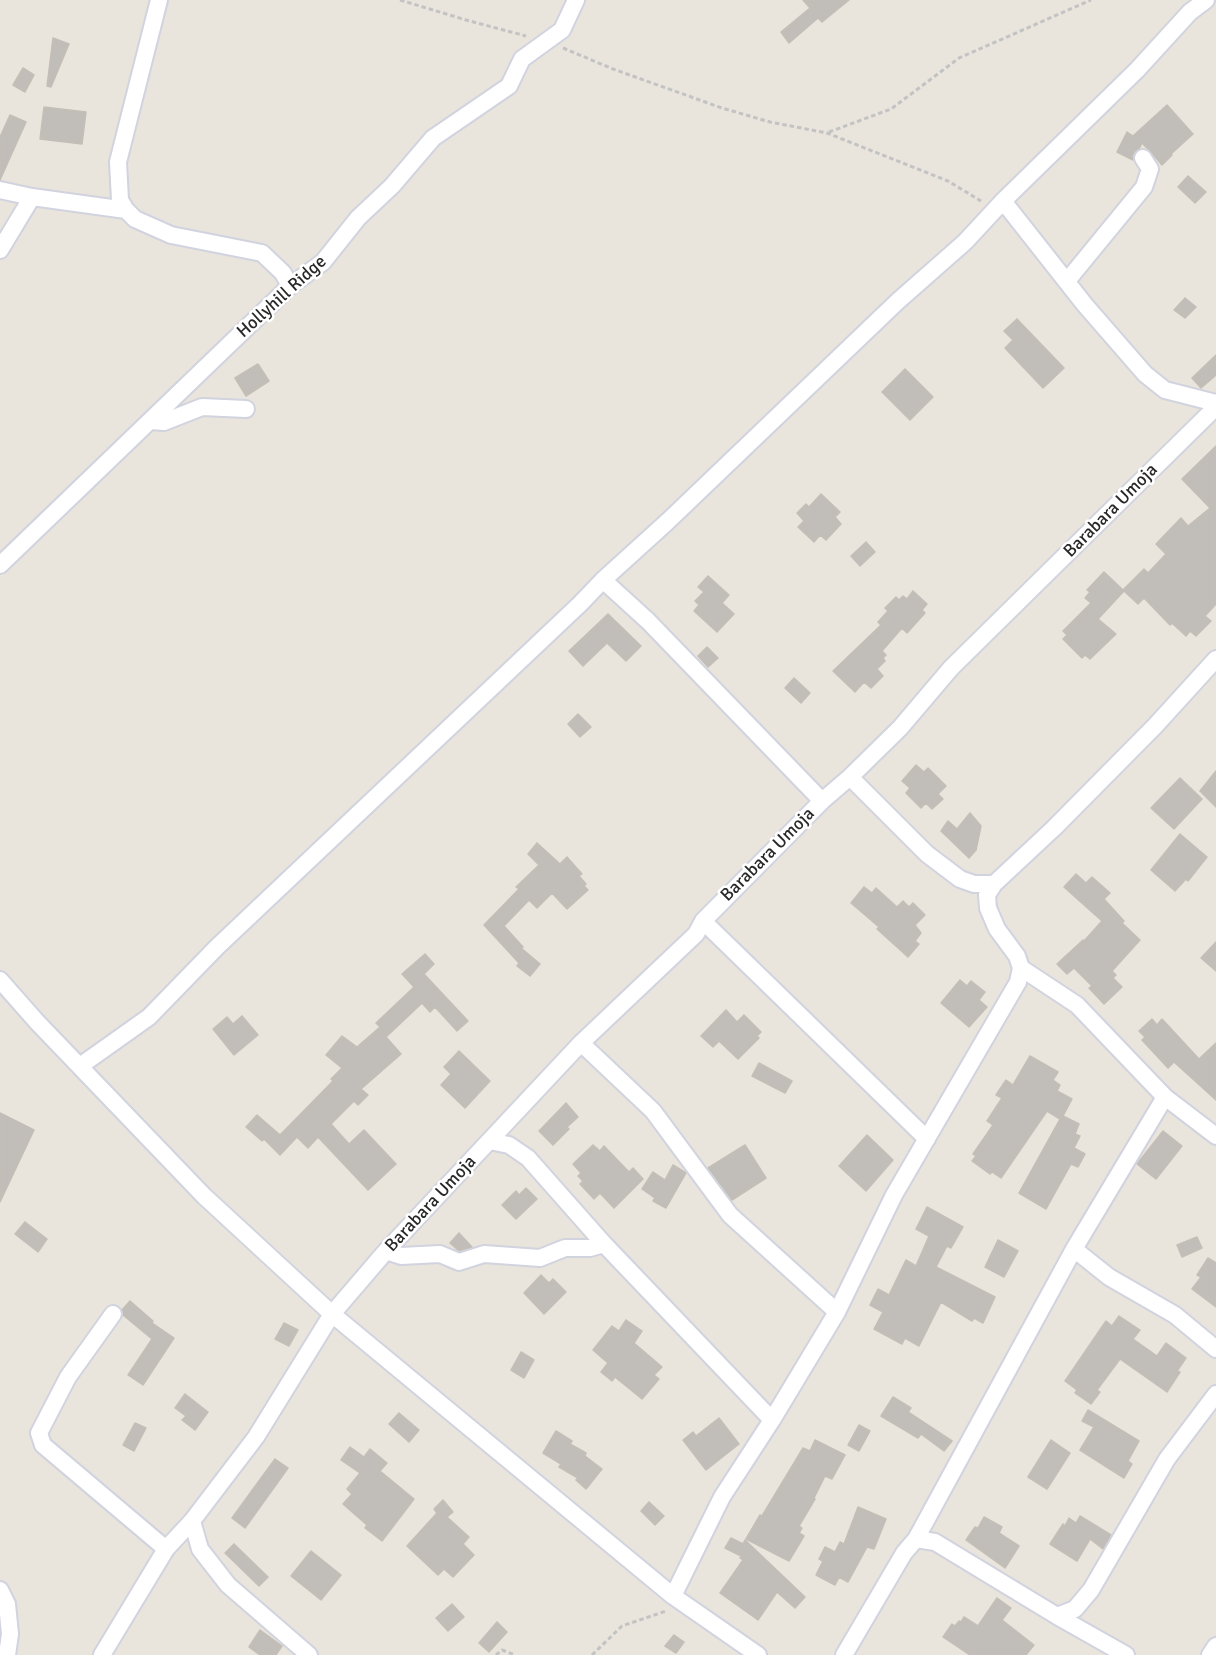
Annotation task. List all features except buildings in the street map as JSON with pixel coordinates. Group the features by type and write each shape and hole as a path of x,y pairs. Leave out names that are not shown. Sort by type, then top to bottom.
{"street":[{"path":"159,0 118,162 120,200 135,219 171,235 262,253 283,273 290,286"},
{"name":"Hollyhill Ridge","path":"0,565 290,286 323,262 358,218 392,186 433,138 508,86 522,59 561,30 576,0"},
{"path":"80,1066 150,1017 217,947 580,604 603,579 667,522 898,301 965,242 999,205 1137,70 1190,12 1207,0 1216,10"},
{"path":"1067,281 1144,187 1150,169 1143,158"},
{"path":"0,190 32,197 126,210"},
{"path":"0,250 32,197"},
{"path":"999,205 1145,374 1165,390 1216,405"},
{"name":"Barabara Umoja","path":"102,1655 166,1549 192,1521 256,1437 332,1314 386,1251 581,1043 696,934 703,921 822,801 900,728 951,668 1216,405"},
{"path":"151,421 165,422 202,407 246,409"},
{"path":"603,579 648,621 822,801"},
{"path":"985,888 1080,803 1155,726 1216,658"},
{"path":"850,777 927,854 960,879 985,888"},
{"path":"679,1600 722,1497 772,1420 837,1312 894,1195 1018,982 1021,968 1017,957 997,929 988,908 985,888"},
{"path":"703,921 927,1138"},
{"path":"1021,968 1077,1005 1165,1097 1216,1136"},
{"path":"0,980 37,1022 204,1197 332,1314 679,1600 758,1655"},
{"path":"581,1043 653,1111 730,1215 837,1312"},
{"path":"844,1655 904,1553 916,1539 1074,1249 1165,1097"},
{"path":"489,1141 509,1145 528,1158 604,1244 772,1420"},
{"path":"386,1251 401,1256 440,1254 459,1262 484,1254 540,1258 565,1248 590,1248 604,1244"},
{"path":"1074,1249 1109,1277 1175,1315 1216,1349"},
{"path":"113,1314 68,1377 39,1433 42,1445 166,1549"},
{"path":"1057,1616 1075,1609 1091,1590 1167,1459 1216,1394"},
{"path":"192,1521 200,1550 228,1585 309,1655"},
{"path":"916,1539 935,1542 1126,1655"},
{"path":"0,1590 7,1604 10,1634 7,1655"},
{"path":"1210,1655 1216,1646"}],"path":[{"path":"400,0 546,41 613,69 722,108 770,122 827,133 948,181 999,205"},
{"path":"827,133 891,109 959,58 1090,0"},
{"path":"592,1655 622,1626 679,1600"},
{"path":"496,1655 502,1650 515,1655"}]}
